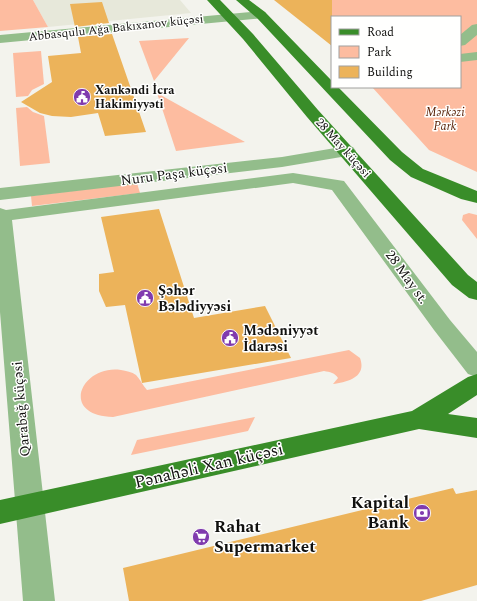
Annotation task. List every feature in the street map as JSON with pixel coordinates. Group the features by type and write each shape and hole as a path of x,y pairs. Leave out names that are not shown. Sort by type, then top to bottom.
{"main road":[{"name":"28 May küçəsi","path":"213,0 231,17 330,134 347,151 460,280 477,293"},
{"path":"242,0 261,15 396,156 417,173 468,195 477,197"},
{"path":"419,419 477,383"},
{"path":"419,419 477,428"},
{"name":"Pənahəli Xan küçəsi","path":"0,512 419,419"}],"street":[{"name":"Abbasqulu Ağa Bakıxanov küçəsi","path":"0,40 261,15"},
{"path":"461,41 477,28"},
{"path":"461,58 477,56"},
{"name":"Nuru Paşa küçəsi","path":"1,208 347,151"},
{"name":"Nuru Paşa küçəsi","path":"1,208 292,178 338,185"},
{"name":"28 May st.","path":"338,185 442,325 477,368"},
{"name":"Qarabağ küçəsi","path":"1,208 39,601"}],"shaded area":[{"path":"33,0 180,0 191,13 48,27"}],"green space":[{"path":"0,0 33,0 48,27 0,31"},
{"name":"Mərkəzi Park","path":"277,0 477,0 477,172 429,150 373,88 461,88 461,16 331,16 331,45 303,19"},
{"path":"189,38 154,81 139,41"},
{"path":"41,51 44,84 32,90 28,96 16,97 13,53"},
{"path":"157,93 245,142 176,151"},
{"path":"27,107 33,112 44,116 50,163 20,166 16,108"},
{"path":"137,183 140,193 32,206 31,196"},
{"path":"469,213 477,215 477,239 462,220 463,215"},
{"path":"349,350 360,358 361,370 355,377 345,382 333,384 338,378 337,376 330,372 324,371 113,417 96,414 86,408 81,400 82,390 87,382 96,375 107,370 121,370 133,373 147,390"},
{"path":"255,417 248,431 131,455 137,440"}],"building":[{"path":"274,0 332,0 331,45"},
{"path":"102,2 109,23 75,27 70,4"},
{"name":"Xankəndi İcra Hakimiyyəti","path":"112,34 146,132 105,136 98,113 71,117 52,116 40,113 21,102 52,82 48,56 81,53 78,37"},
{"name":"Şəhər Bələdiyyəsi","path":"159,209 194,318 265,306 291,358 142,383 125,305 106,307 99,291 99,274 114,272 101,217"},
{"path":"453,488 456,494 477,490 477,585 421,601 129,601 123,568"}],"place":[{"name":"Xankəndi İcra Hakimiyyəti","path":"82,97"},
{"name":"Şəhər Bələdiyyəsi","path":"145,298"},
{"name":"Mədəniyyət İdarəsi","path":"230,338"},
{"name":"Kapital Bank","path":"422,513"},
{"name":"Rahat Supermarket","path":"201,537"}]}
